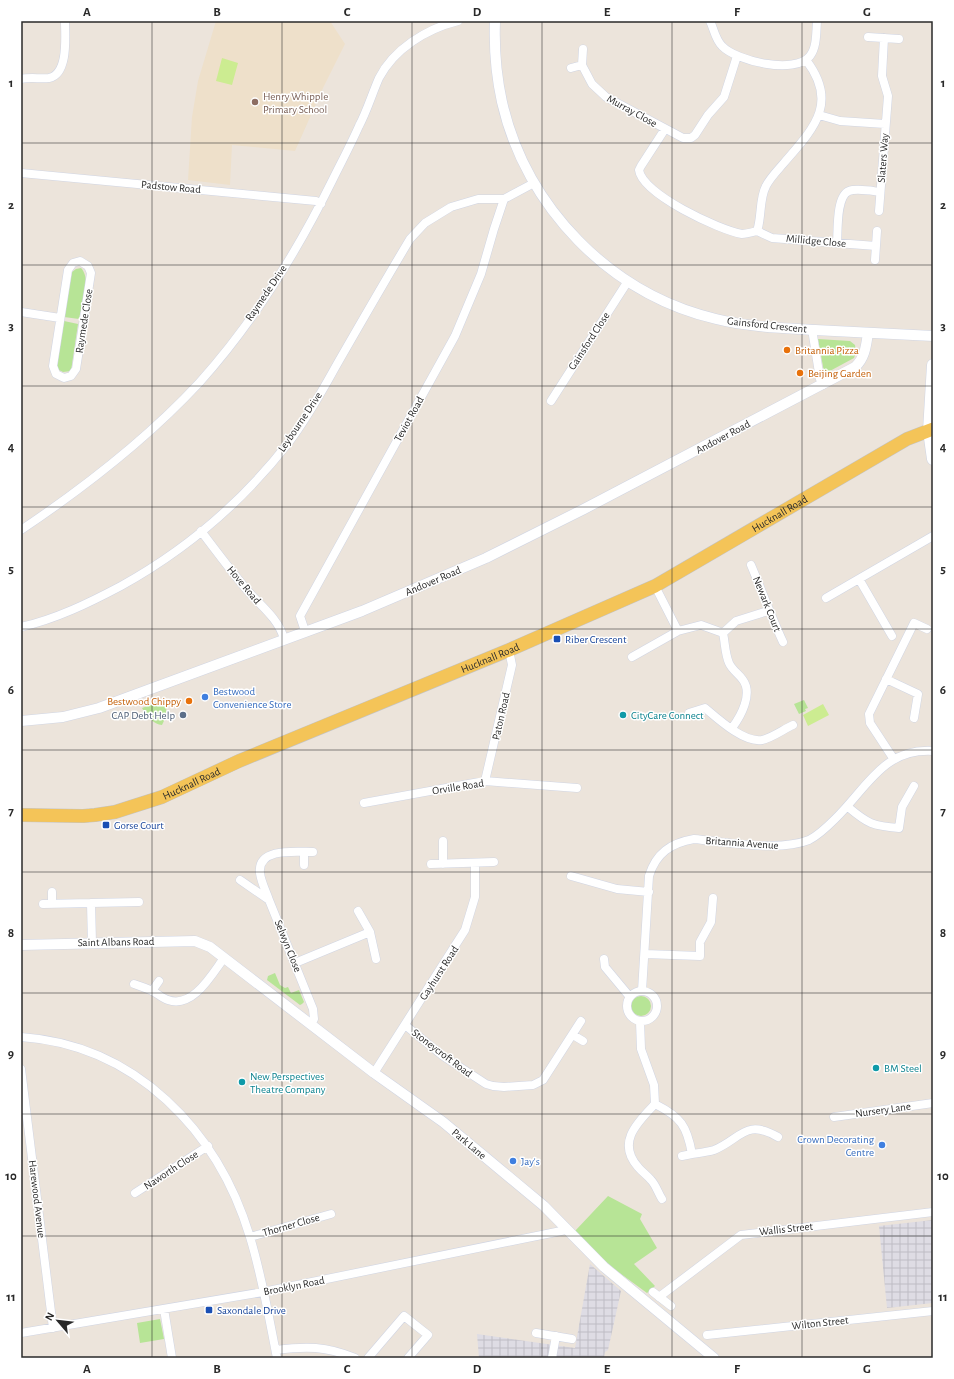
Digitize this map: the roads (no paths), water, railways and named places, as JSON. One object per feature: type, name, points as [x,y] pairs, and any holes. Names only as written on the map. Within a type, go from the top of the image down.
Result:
[{"type":"main road","points":[[933,365],[930,411],[933,458]]},
{"type":"main road","name":"Hucknall Road","points":[[21,815],[82,816],[115,812],[144,804],[177,791],[239,761],[509,650],[655,586],[907,440],[931,430]]},
{"type":"street","points":[[21,79],[48,78],[58,72],[65,55],[65,21]]},
{"type":"street","name":"Raymede Drive","points":[[21,530],[71,496],[128,451],[199,382],[270,291],[298,245],[321,204],[360,126],[380,77],[390,62],[414,40],[428,31],[458,21]]},
{"type":"street","name":"Gainsford Crescent","points":[[495,21],[495,61],[502,101],[514,142],[534,183],[552,210],[572,234],[605,265],[628,281],[662,300],[715,319],[757,326],[933,336]]},
{"type":"street","points":[[710,21],[720,44],[737,56],[766,63],[783,65],[793,65],[806,60],[815,44],[816,21]]},
{"type":"street","points":[[868,37],[899,39]]},
{"type":"street","name":"Slaters Way","points":[[879,211],[888,96],[882,76],[884,38]]},
{"type":"street","points":[[571,68],[582,66],[583,49]]},
{"type":"street","name":"Murray Close","points":[[582,66],[592,84],[606,97],[683,138],[691,138],[695,135],[708,115],[724,97],[737,56]]},
{"type":"street","points":[[665,129],[639,170],[642,178],[669,201],[699,218],[721,228],[742,234],[757,231],[765,187],[810,133],[819,115],[821,96],[820,86],[814,71],[806,60]]},
{"type":"street","points":[[819,115],[840,121],[885,124]]},
{"type":"street","name":"Padstow Road","points":[[21,173],[316,201],[321,204]]},
{"type":"street","name":"Leybourne Drive","points":[[21,627],[48,620],[93,601],[150,569],[173,554],[201,531],[258,479],[290,441],[306,418],[410,240],[425,223],[451,207],[478,199],[504,199],[534,183]]},
{"type":"street","name":"Slaters Way","points":[[837,243],[840,200],[844,194],[850,190],[880,192]]},
{"type":"street","name":"Teviot Road","points":[[305,631],[300,616],[455,336],[481,274],[504,199]]},
{"type":"street","name":"Millidge Close","points":[[757,231],[772,238],[876,246]]},
{"type":"street","points":[[875,260],[877,231]]},
{"type":"street","name":"Raymede Close","points":[[80,261],[88,266],[91,273],[76,370],[71,376],[64,378],[56,374],[53,366],[60,318],[68,270],[73,263],[80,261]]},
{"type":"street","name":"Gainsford Close","points":[[551,401],[628,281]]},
{"type":"street","points":[[21,312],[60,318]]},
{"type":"street","points":[[812,329],[820,379],[823,385]]},
{"type":"street","name":"Andover Road","points":[[21,721],[63,717],[99,708],[362,611],[508,548],[855,367],[861,362],[868,333]]},
{"type":"street","name":"Hove Road","points":[[201,531],[247,590],[276,621],[282,631],[284,639]]},
{"type":"street","points":[[826,598],[933,536]]},
{"type":"street","name":"Newark Court","points":[[751,565],[766,598],[768,611],[783,642]]},
{"type":"street","points":[[859,579],[892,636]]},
{"type":"street","points":[[655,586],[678,631]]},
{"type":"street","points":[[723,633],[736,621],[768,611]]},
{"type":"street","points":[[893,758],[868,719],[869,714],[914,623],[927,629]]},
{"type":"street","points":[[632,657],[678,631],[701,625],[723,633]]},
{"type":"street","points":[[723,633],[730,664],[744,680],[747,688],[746,700],[740,717],[732,728]]},
{"type":"street","name":"Paton Road","points":[[485,781],[512,665],[509,650]]},
{"type":"street","points":[[886,679],[918,694],[914,718]]},
{"type":"street","points":[[689,713],[705,708],[724,724],[751,740],[762,740],[793,724]]},
{"type":"street","name":"Britannia Avenue","points":[[642,991],[648,892],[653,864],[660,854],[669,846],[681,841],[694,840],[780,846],[795,844],[810,839],[824,831],[848,807],[882,766],[893,758],[908,752],[933,751]]},
{"type":"street","name":"Orville Road","points":[[364,803],[485,781],[577,788]]},
{"type":"street","points":[[848,807],[865,822],[876,826],[899,828],[902,807],[914,786]]},
{"type":"street","points":[[443,841],[444,864]]},
{"type":"street","points":[[269,900],[260,873],[263,861],[267,857],[281,852],[313,852]]},
{"type":"street","points":[[304,852],[304,865]]},
{"type":"street","points":[[431,864],[494,862]]},
{"type":"street","name":"Gayhurst Road","points":[[374,1072],[465,930],[475,898],[475,863]]},
{"type":"street","points":[[571,876],[617,889],[648,892]]},
{"type":"street","points":[[240,880],[269,900]]},
{"type":"street","points":[[52,892],[52,904]]},
{"type":"street","points":[[645,954],[700,956],[700,942],[711,922],[713,898]]},
{"type":"street","name":"Selwyn Close","points":[[269,900],[313,1010],[314,1019],[311,1024]]},
{"type":"street","points":[[42,904],[139,902]]},
{"type":"street","points":[[91,903],[92,943]]},
{"type":"street","points":[[358,911],[370,932],[376,960]]},
{"type":"street","points":[[295,963],[370,932]]},
{"type":"street","name":"Saint Albans Road","points":[[21,944],[195,941],[210,947]]},
{"type":"street","name":"Park Lane","points":[[210,947],[374,1072],[443,1122],[544,1206],[584,1249],[604,1267],[714,1358]]},
{"type":"street","points":[[134,984],[152,991],[168,1000],[176,1002],[187,1000],[196,994],[224,958]]},
{"type":"street","points":[[604,959],[605,967],[630,997]]},
{"type":"street","points":[[152,991],[159,981]]},
{"type":"street","points":[[642,991],[651,994],[655,998],[657,1007],[653,1016],[649,1019],[640,1021],[629,1014],[627,1005],[630,997],[642,991]]},
{"type":"street","name":"Stoneycroft Road","points":[[405,1025],[443,1056],[480,1080],[493,1086],[533,1085],[543,1080],[581,1021]]},
{"type":"street","points":[[640,1021],[641,1049],[654,1085],[655,1104],[634,1127],[628,1146],[636,1166],[652,1180],[662,1199]]},
{"type":"street","points":[[573,1035],[583,1041]]},
{"type":"street","points":[[21,1037],[49,1041],[86,1051],[128,1071],[172,1103],[208,1146],[231,1189],[250,1237],[277,1354],[297,1347],[321,1347],[355,1358]]},
{"type":"street","name":"Harewood Avenue","points":[[21,1069],[53,1328]]},
{"type":"street","name":"Nursery Lane","points":[[834,1116],[933,1103]]},
{"type":"street","points":[[655,1104],[672,1112],[682,1123],[689,1136],[692,1154]]},
{"type":"street","points":[[682,1156],[714,1150],[738,1134],[747,1131],[758,1129],[778,1136]]},
{"type":"street","name":"Naworth Close","points":[[135,1193],[208,1146]]},
{"type":"street","name":"Wallis Street","points":[[671,1306],[656,1295],[741,1235],[933,1212]]},
{"type":"street","name":"Thorner Close","points":[[250,1237],[331,1214]]},
{"type":"street","name":"Brooklyn Road","points":[[21,1333],[263,1292],[566,1230]]},
{"type":"street","points":[[164,1309],[172,1358]]},
{"type":"street","name":"Wilton Street","points":[[707,1335],[933,1311]]},
{"type":"street","points":[[368,1358],[404,1316],[428,1335],[408,1358]]},
{"type":"street","points":[[536,1333],[572,1338]]},
{"type":"street","points":[[552,1358],[556,1336]]},
{"type":"place","name":"Henry Whipple Primary School","points":[[255,102]]},
{"type":"place","name":"Britannia Pizza","points":[[787,350]]},
{"type":"place","name":"Beijing Garden","points":[[800,373]]},
{"type":"place","name":"Riber Crescent","points":[[557,639]]},
{"type":"place","name":"Bestwood Convenience Store","points":[[205,697]]},
{"type":"place","name":"Bestwood Chippy","points":[[189,701]]},
{"type":"place","name":"CAP Debt Help","points":[[183,715]]},
{"type":"place","name":"CityCare Connect","points":[[623,715]]},
{"type":"place","name":"Gorse Court","points":[[106,825]]},
{"type":"place","name":"BM Steel","points":[[876,1068]]},
{"type":"place","name":"New Perspectives Theatre Company","points":[[242,1082]]},
{"type":"place","name":"Crown Decorating Centre","points":[[882,1145]]},
{"type":"place","name":"Jay's","points":[[513,1161]]},
{"type":"place","name":"Saxondale Drive","points":[[209,1310]]}]
